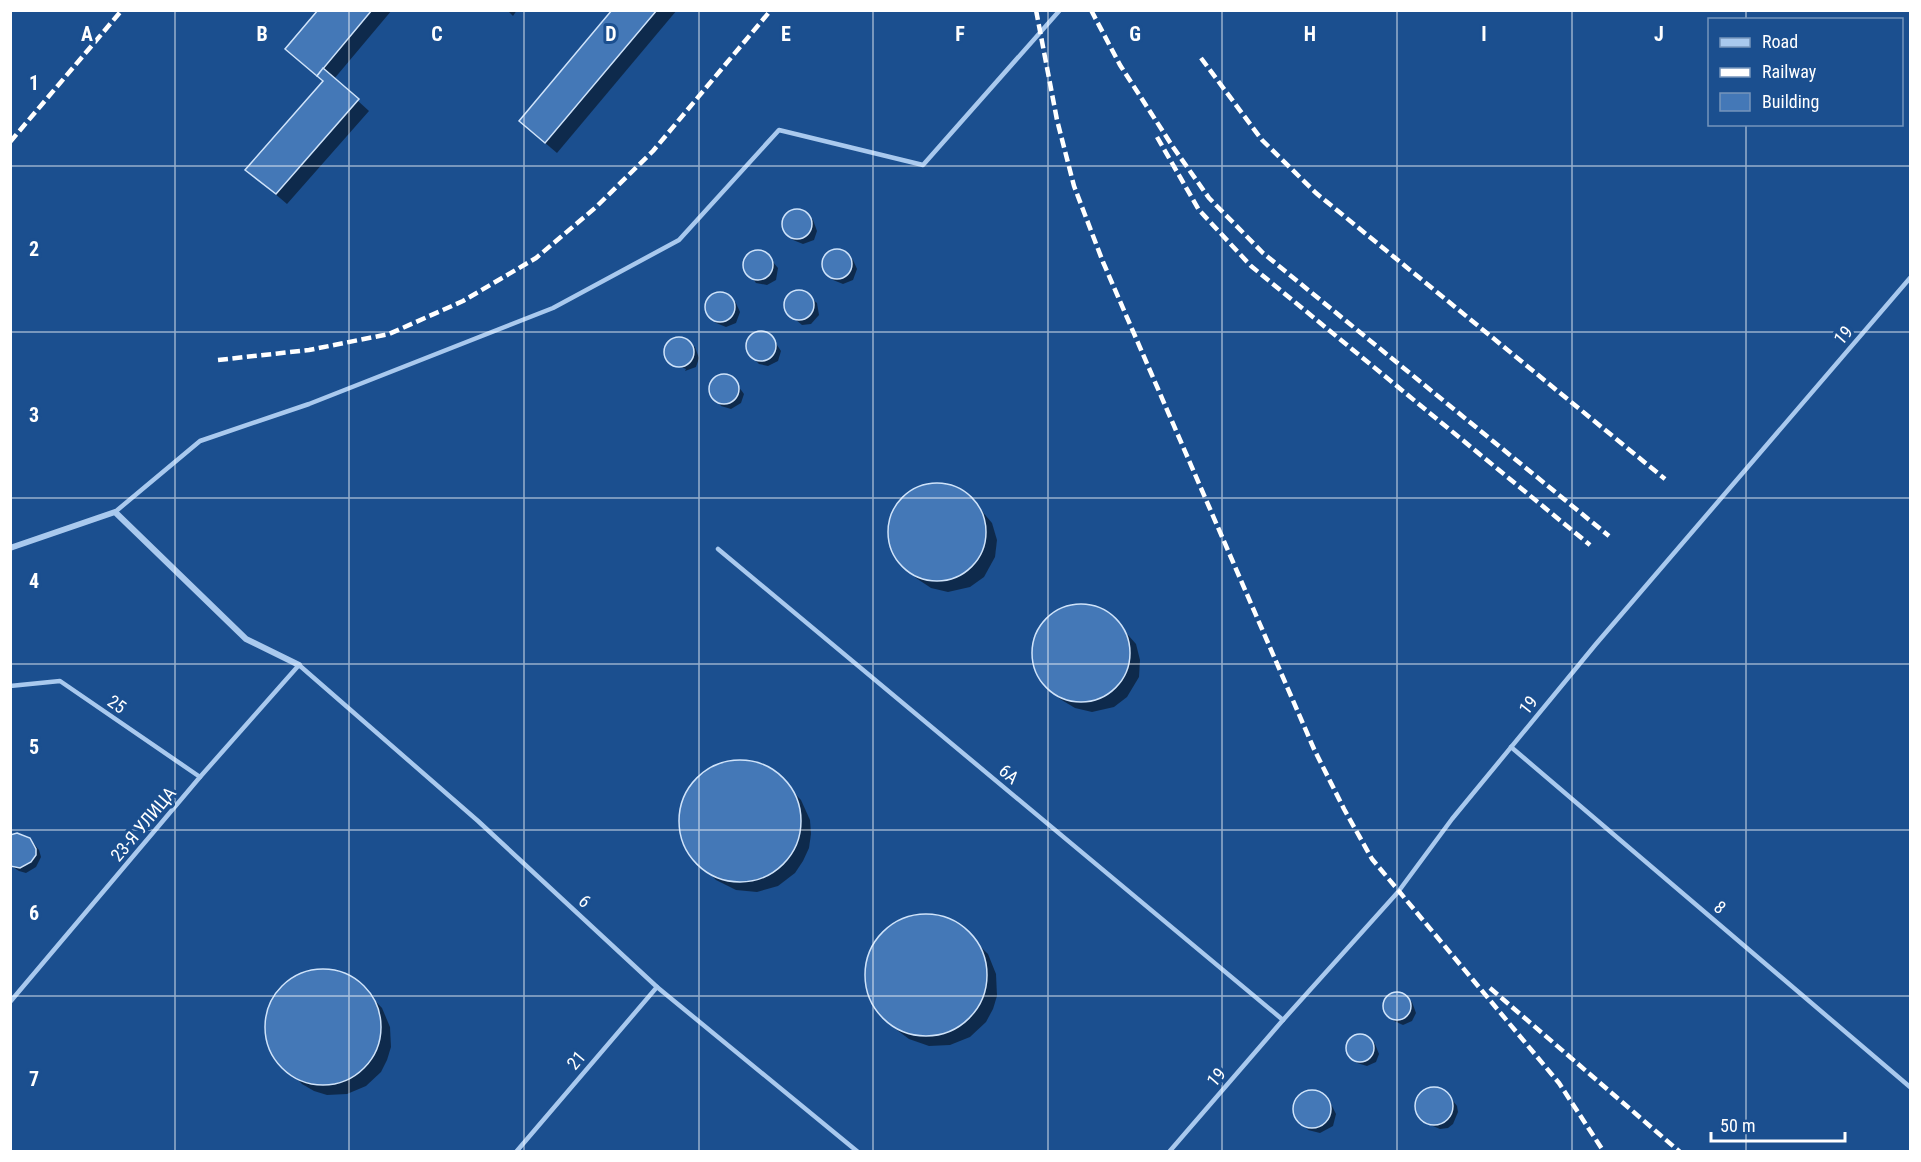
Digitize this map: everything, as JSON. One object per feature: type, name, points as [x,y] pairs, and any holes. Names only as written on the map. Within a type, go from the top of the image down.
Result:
[{"type":"street","points":[[10,548],[115,512],[246,639],[299,665]]},
{"type":"lane","points":[[115,512],[201,441],[309,404],[553,308],[679,240],[779,130],[923,165],[1059,10]]},
{"type":"lane","name":"19","points":[[1169,1152],[1398,892],[1452,819],[1604,635],[1911,278]]},
{"type":"lane","name":"6A","points":[[718,549],[1283,1020]]},
{"type":"lane","name":"23-Я УЛИЦА","points":[[10,1002],[200,777],[299,665]]},
{"type":"lane","name":"6","points":[[299,665],[478,821],[657,987],[858,1152]]},
{"type":"lane","name":"25","points":[[10,686],[60,681],[200,777]]},
{"type":"lane","name":"8","points":[[1511,747],[1911,1087]]},
{"type":"lane","name":"21","points":[[516,1152],[657,987]]},
{"type":"building","points":[[318,10],[372,10],[317,76],[285,49]]},
{"type":"building","points":[[612,10],[657,10],[545,143],[519,121]]},
{"type":"building","points":[[323,68],[359,99],[276,194],[245,170],[323,81],[317,76]]},
{"type":"building","points":[[797,209],[808,213],[812,224],[808,235],[797,239],[786,235],[782,224],[786,213]]},
{"type":"building","points":[[837,249],[848,253],[852,264],[848,275],[837,279],[826,275],[822,264],[826,253]]},
{"type":"building","points":[[758,250],[769,254],[773,265],[769,276],[758,280],[747,276],[743,265],[747,254]]},
{"type":"building","points":[[799,290],[810,294],[814,305],[810,316],[799,320],[788,316],[784,305],[788,294]]},
{"type":"building","points":[[720,292],[731,296],[735,307],[731,318],[720,322],[709,318],[705,307],[709,296]]},
{"type":"building","points":[[761,331],[772,335],[776,346],[772,357],[761,361],[750,357],[746,346],[750,335]]},
{"type":"building","points":[[679,337],[690,341],[694,352],[690,363],[679,367],[668,363],[664,352],[668,341]]},
{"type":"building","points":[[724,374],[735,378],[739,389],[735,400],[724,404],[713,400],[709,389],[713,378]]},
{"type":"building","points":[[937,483],[956,487],[972,497],[982,513],[986,532],[982,551],[972,567],[956,577],[937,581],[918,577],[902,567],[892,551],[888,532],[892,513],[902,497],[918,487]]},
{"type":"building","points":[[1081,604],[1100,608],[1116,618],[1126,634],[1130,653],[1126,672],[1116,688],[1100,698],[1081,702],[1062,698],[1046,688],[1036,672],[1032,653],[1036,634],[1046,618],[1062,608]]},
{"type":"building","points":[[740,760],[763,765],[774,770],[783,778],[791,787],[796,798],[801,821],[796,844],[791,855],[783,864],[774,872],[763,877],[740,882],[717,877],[706,872],[697,864],[689,855],[684,844],[679,821],[684,798],[689,787],[697,778],[706,770],[717,765]]},
{"type":"building","points":[[17,833],[30,838],[36,849],[36,855],[31,862],[20,868],[10,866],[10,835]]},
{"type":"building","points":[[926,914],[949,919],[960,924],[969,932],[977,941],[982,952],[987,975],[982,998],[977,1009],[969,1018],[960,1026],[949,1031],[926,1036],[903,1031],[892,1026],[883,1018],[875,1009],[870,998],[865,975],[870,952],[875,941],[883,932],[892,924],[903,919]]},
{"type":"building","points":[[323,969],[345,974],[364,986],[376,1005],[381,1027],[376,1049],[364,1068],[345,1080],[323,1085],[301,1080],[282,1068],[270,1049],[265,1027],[270,1005],[282,986],[301,974]]},
{"type":"building","points":[[1397,992],[1407,996],[1411,1006],[1407,1016],[1397,1020],[1387,1016],[1383,1006],[1387,996]]},
{"type":"building","points":[[1360,1034],[1370,1038],[1374,1048],[1370,1058],[1360,1062],[1350,1058],[1346,1048],[1350,1038]]},
{"type":"building","points":[[1434,1087],[1448,1092],[1453,1106],[1448,1120],[1434,1125],[1420,1120],[1415,1106],[1420,1092]]},
{"type":"building","points":[[1312,1090],[1326,1095],[1331,1109],[1326,1123],[1312,1128],[1298,1123],[1293,1109],[1298,1095]]},
{"type":"railway","points":[[10,142],[122,10]]},
{"type":"railway","points":[[218,360],[309,350],[389,334],[463,301],[536,258],[595,208],[653,151],[771,10]]},
{"type":"railway","points":[[1036,10],[1057,120],[1074,186],[1103,262],[1314,749],[1372,859],[1559,1083],[1604,1152]]},
{"type":"railway","points":[[1091,10],[1120,65],[1209,198],[1263,253],[1609,536]]},
{"type":"railway","points":[[1201,58],[1262,140],[1316,193],[1665,479]]},
{"type":"railway","points":[[1157,137],[1199,210],[1251,266],[1590,545]]},
{"type":"railway","points":[[1490,988],[1680,1152]]}]
